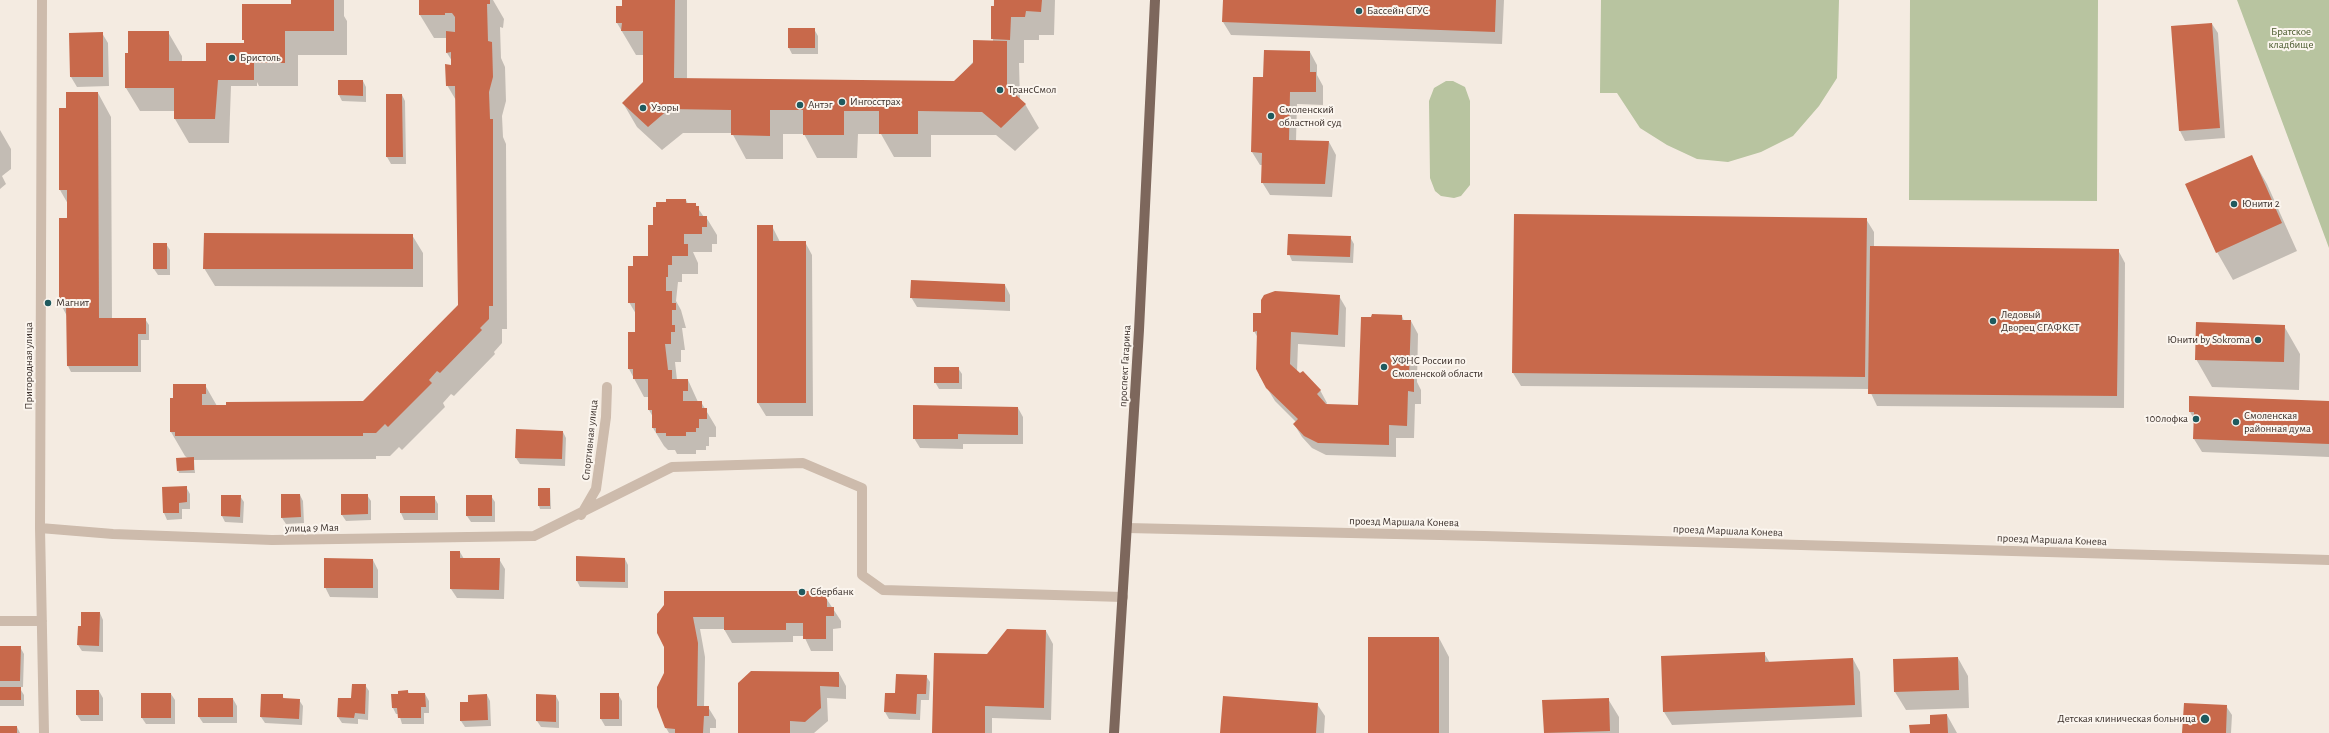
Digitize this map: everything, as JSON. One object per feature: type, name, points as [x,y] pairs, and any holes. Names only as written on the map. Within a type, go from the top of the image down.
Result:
[{"type":"main road","name":"проспект Гагарина","points":[[1114,733],[1127,528],[1156,0]]},
{"type":"street","name":"Пригородная улица","points":[[42,0],[40,528],[44,733]]},
{"type":"street","name":"Спортивная улица","points":[[581,515],[596,489],[606,417],[607,387]]},
{"type":"street","name":"улица 9 Мая","points":[[40,528],[113,534],[272,540],[534,536],[581,515],[642,481],[672,467],[803,463],[862,488],[862,575],[883,590],[1123,597]]},
{"type":"street","name":"проезд Маршала Конева","points":[[1127,528],[1484,536],[2329,560]]},
{"type":"street","points":[[0,621],[42,620]]},
{"type":"green space","points":[[1601,0],[1839,0],[1837,78],[1819,106],[1793,136],[1761,152],[1728,162],[1697,159],[1667,145],[1640,128],[1617,93],[1600,93]]},
{"type":"green space","points":[[1910,0],[2098,0],[2097,201],[1909,200]]},
{"type":"green space","name":"Братское кладбище","points":[[2237,0],[2329,0],[2329,248]]},
{"type":"green space","points":[[1446,81],[1453,81],[1465,87],[1470,101],[1470,185],[1461,196],[1454,198],[1441,196],[1435,191],[1430,178],[1429,101],[1434,88]]},
{"type":"building","points":[[291,0],[334,0],[334,31],[285,31],[285,63],[254,63],[254,80],[218,80],[215,119],[174,119],[174,88],[125,88],[125,53],[128,53],[128,31],[169,31],[169,61],[206,61],[206,43],[244,43],[244,40],[242,40],[242,4],[291,4]]},
{"type":"building","points":[[419,0],[490,0],[490,4],[487,4],[488,41],[492,42],[493,77],[489,92],[490,119],[493,119],[493,306],[489,306],[489,319],[480,328],[482,330],[440,373],[437,371],[429,380],[432,383],[388,427],[385,424],[376,433],[363,433],[363,436],[175,436],[175,432],[170,432],[170,398],[173,398],[173,384],[206,384],[206,394],[202,394],[202,405],[226,405],[226,402],[363,401],[458,305],[455,86],[446,86],[445,64],[451,65],[451,52],[446,53],[446,31],[455,32],[455,17],[452,13],[445,13],[445,15],[419,15]]},
{"type":"building","points":[[622,0],[675,0],[674,78],[954,81],[973,63],[973,40],[1007,41],[1007,87],[1026,104],[1001,128],[982,112],[918,111],[918,134],[879,134],[879,111],[844,111],[844,135],[803,135],[803,110],[770,110],[770,136],[731,135],[731,110],[669,109],[648,127],[622,103],[643,82],[643,31],[621,31],[622,23],[616,23],[616,6],[622,6]]},
{"type":"building","points":[[994,0],[1042,0],[1041,12],[1026,11],[1025,17],[1011,17],[1010,40],[991,39],[991,6],[994,6]]},
{"type":"building","name":"Бассейн СГУС","points":[[1223,0],[1496,0],[1495,32],[1222,22]]},
{"type":"building","points":[[2212,23],[2220,128],[2179,131],[2171,26]]},
{"type":"building","points":[[788,28],[815,28],[815,48],[788,48]]},
{"type":"building","points":[[103,32],[103,77],[70,77],[69,33]]},
{"type":"building","name":"Смоленский областной суд","points":[[1264,50],[1310,51],[1310,72],[1316,72],[1316,92],[1290,92],[1289,140],[1329,141],[1325,184],[1261,183],[1262,153],[1251,152],[1253,77],[1263,77]]},
{"type":"building","points":[[338,80],[363,80],[363,96],[338,95]]},
{"type":"building","points":[[66,92],[98,92],[99,318],[146,318],[146,334],[138,334],[138,366],[67,366],[66,304],[59,304],[59,218],[67,218],[67,190],[59,190],[59,108],[66,108]]},
{"type":"building","points":[[386,94],[402,94],[403,157],[386,157]]},
{"type":"building","name":"Юнити 2","points":[[2252,155],[2282,223],[2216,253],[2185,184]]},
{"type":"building","points":[[666,199],[686,199],[686,203],[696,203],[696,206],[699,206],[699,216],[707,216],[707,227],[702,227],[702,234],[684,234],[684,244],[688,244],[688,256],[672,256],[672,265],[668,265],[668,277],[666,277],[666,291],[672,291],[672,303],[676,303],[676,310],[672,310],[672,325],[675,325],[675,332],[671,332],[671,344],[665,344],[668,370],[672,370],[672,379],[688,379],[688,391],[683,391],[683,401],[702,401],[702,408],[707,408],[707,419],[699,419],[699,428],[696,428],[696,432],[686,432],[686,436],[666,436],[666,433],[656,433],[656,428],[652,428],[652,410],[648,410],[648,379],[633,379],[633,369],[628,369],[628,332],[635,332],[635,303],[628,303],[628,266],[633,266],[633,256],[648,256],[648,225],[653,225],[653,207],[656,207],[656,202],[666,202]]},
{"type":"building","points":[[1514,214],[1867,218],[1865,377],[1512,373]]},
{"type":"building","points":[[757,225],[773,225],[773,241],[806,241],[806,403],[757,403]]},
{"type":"building","points":[[204,233],[413,234],[413,269],[203,269]]},
{"type":"building","points":[[1288,234],[1351,236],[1350,257],[1287,255]]},
{"type":"building","points":[[153,243],[167,243],[167,269],[153,269]]},
{"type":"building","name":"Ледовый Дворец СГАФКСТ","points":[[1870,246],[2119,249],[2117,396],[1868,394]]},
{"type":"building","points":[[911,280],[1005,284],[1005,302],[910,298]]},
{"type":"building","name":"УФНС России по Смоленской области","points":[[1275,291],[1340,295],[1338,335],[1291,332],[1290,364],[1300,373],[1303,371],[1321,390],[1317,394],[1326,404],[1358,405],[1361,317],[1371,317],[1372,314],[1402,315],[1402,320],[1411,320],[1409,376],[1414,376],[1414,392],[1408,391],[1407,426],[1389,425],[1389,445],[1318,443],[1304,436],[1293,424],[1298,419],[1266,388],[1256,369],[1257,331],[1253,332],[1253,313],[1261,313],[1261,300],[1264,295]]},
{"type":"building","points":[[2196,322],[2285,325],[2284,362],[2195,360]]},
{"type":"building","points":[[934,367],[959,367],[959,383],[934,383]]},
{"type":"building","points":[[2189,396],[2329,401],[2329,444],[2193,439],[2194,412],[2189,412]]},
{"type":"building","points":[[913,405],[1018,407],[1018,435],[958,434],[958,439],[913,439]]},
{"type":"building","points":[[516,429],[563,431],[562,459],[515,458]]},
{"type":"building","points":[[194,457],[194,470],[177,471],[176,458]]},
{"type":"building","points":[[187,486],[187,502],[179,503],[179,513],[163,513],[162,487]]},
{"type":"building","points":[[538,488],[550,488],[550,506],[538,506]]},
{"type":"building","points":[[281,494],[300,494],[301,517],[281,518]]},
{"type":"building","points":[[341,494],[368,494],[368,514],[341,515]]},
{"type":"building","points":[[221,495],[241,495],[240,517],[221,516]]},
{"type":"building","points":[[466,495],[492,495],[492,516],[466,516]]},
{"type":"building","points":[[400,496],[435,496],[435,513],[400,513]]},
{"type":"building","points":[[450,551],[460,551],[460,558],[500,558],[499,590],[450,589]]},
{"type":"building","points":[[576,556],[625,558],[625,582],[576,581]]},
{"type":"building","points":[[324,558],[373,559],[373,588],[324,588]]},
{"type":"building","points":[[664,591],[813,591],[827,597],[827,607],[834,607],[834,616],[826,616],[826,639],[803,639],[803,623],[786,623],[786,630],[724,630],[724,617],[693,617],[698,643],[697,706],[709,706],[709,716],[704,716],[703,733],[675,733],[675,729],[665,728],[657,707],[657,687],[664,673],[664,647],[657,633],[657,614],[664,605]]},
{"type":"building","points":[[81,612],[100,612],[99,646],[77,645],[78,626],[81,626]]},
{"type":"building","points":[[1007,629],[1046,630],[1044,708],[985,706],[985,733],[932,733],[934,653],[987,654]]},
{"type":"building","points":[[1368,637],[1439,637],[1439,733],[1368,733]]},
{"type":"building","points":[[0,646],[21,646],[20,681],[0,681]]},
{"type":"building","points":[[1765,652],[1765,662],[1853,658],[1855,705],[1663,712],[1661,656]]},
{"type":"building","points":[[1958,657],[1959,690],[1894,692],[1893,659]]},
{"type":"building","points":[[751,671],[839,672],[839,687],[820,686],[821,708],[805,722],[790,721],[790,733],[738,733],[738,683]]},
{"type":"building","points":[[896,674],[927,675],[926,694],[917,694],[916,714],[884,712],[885,693],[895,693]]},
{"type":"building","points":[[352,684],[366,684],[365,714],[355,713],[354,718],[337,717],[338,698],[351,698]]},
{"type":"building","points":[[0,687],[21,687],[21,700],[0,700]]},
{"type":"building","points":[[76,690],[99,690],[99,715],[76,715]]},
{"type":"building","points":[[408,690],[408,693],[425,693],[426,707],[421,707],[421,718],[398,718],[397,708],[392,708],[391,694],[398,694],[398,691]]},
{"type":"building","points":[[141,693],[171,693],[171,718],[141,718]]},
{"type":"building","points":[[600,693],[619,693],[619,719],[600,719]]},
{"type":"building","points":[[261,694],[283,694],[283,698],[300,699],[299,719],[260,717]]},
{"type":"building","points":[[487,694],[488,720],[460,721],[460,702],[468,702],[468,695]]},
{"type":"building","points":[[536,694],[556,695],[556,722],[536,721]]},
{"type":"building","points":[[1223,696],[1318,703],[1316,733],[1220,733]]},
{"type":"building","points":[[198,698],[233,698],[233,717],[198,717]]},
{"type":"building","points":[[1609,698],[1610,731],[1544,733],[1542,700]]},
{"type":"building","name":"Детская клиническая больница","points":[[2184,703],[2227,705],[2226,733],[2182,733]]},
{"type":"building","points":[[1947,714],[1948,733],[1910,733],[1909,725],[1930,724],[1930,715]]},
{"type":"building","points":[[0,726],[17,726],[17,733],[0,733]]},
{"type":"place","name":"Бассейн СГУС","points":[[1359,11]]},
{"type":"place","name":"Бристоль","points":[[232,58]]},
{"type":"place","name":"ТрансСмол","points":[[1000,90]]},
{"type":"place","name":"Ингосстрах","points":[[842,102]]},
{"type":"place","name":"Антэг","points":[[800,105]]},
{"type":"place","name":"Узоры","points":[[643,108]]},
{"type":"place","name":"Смоленский областной суд","points":[[1271,116]]},
{"type":"place","name":"Юнити 2","points":[[2234,204]]},
{"type":"place","name":"Магнит","points":[[48,303]]},
{"type":"place","name":"Ледовый Дворец СГАФКСТ","points":[[1993,321]]},
{"type":"place","name":"Юнити by Sokroma","points":[[2258,340]]},
{"type":"place","name":"УФНС России по Смоленской области","points":[[1384,367]]},
{"type":"place","name":"100лофка","points":[[2196,419]]},
{"type":"place","name":"Смоленская районная дума","points":[[2236,422]]},
{"type":"place","name":"Сбербанк","points":[[802,592]]},
{"type":"place","name":"Детская клиническая больница","points":[[2205,719]]}]
